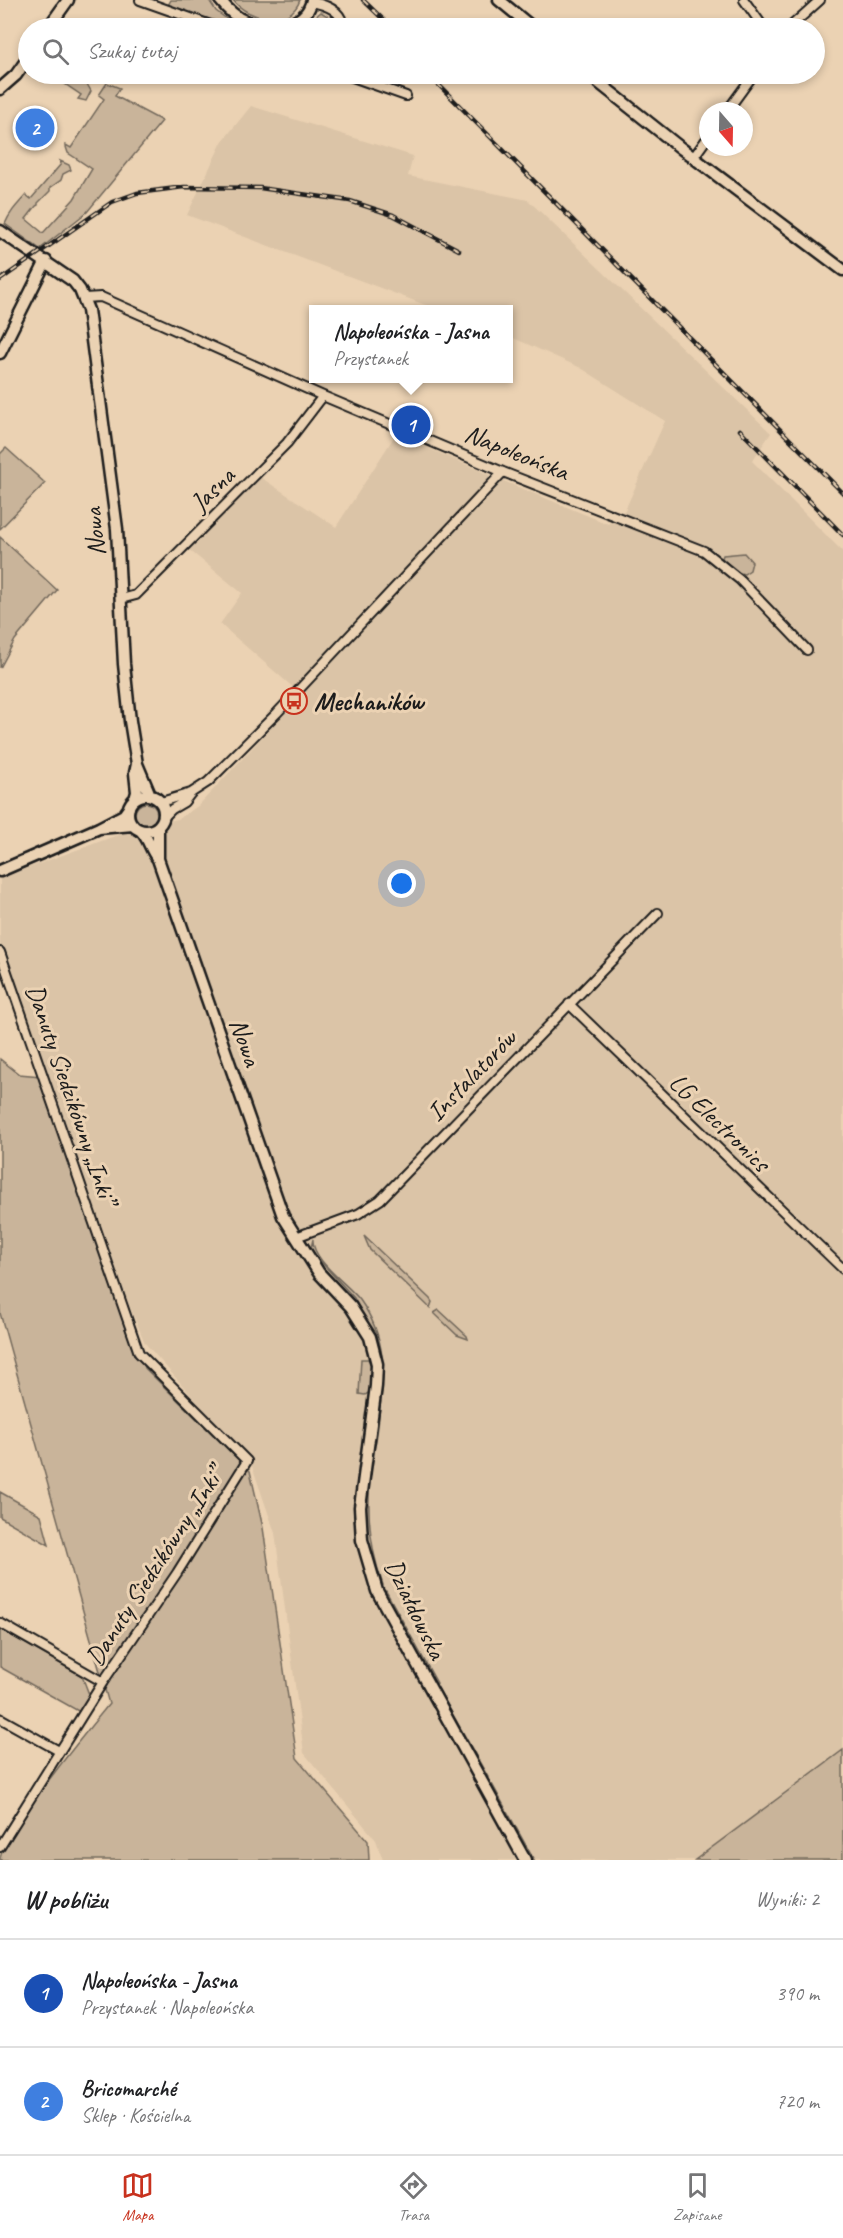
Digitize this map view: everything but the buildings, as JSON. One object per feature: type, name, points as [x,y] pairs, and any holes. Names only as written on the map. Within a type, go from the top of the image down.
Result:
[{"type":"street","points":[[55,18],[68,0]]},
{"type":"street","points":[[140,0],[191,18]]},
{"type":"street","points":[[220,0],[239,18]]},
{"type":"street","points":[[499,0],[521,18]]},
{"type":"street","points":[[744,0],[757,18]]},
{"type":"street","points":[[800,18],[820,0]]},
{"type":"street","points":[[301,18],[309,10],[312,1],[324,4],[340,18]]},
{"type":"street","points":[[0,89],[18,72]]},
{"type":"street","points":[[372,84],[406,96]]},
{"type":"street","points":[[600,84],[693,158],[843,270]]},
{"type":"street","points":[[734,102],[747,84]]},
{"type":"street","points":[[693,158],[699,150]]},
{"type":"street","points":[[0,231],[73,281],[84,298]]},
{"type":"street","points":[[0,353],[46,261]]},
{"type":"street","name":"Napoleońska","points":[[84,298],[101,297],[323,396],[503,472],[704,551],[740,580],[807,650]]},
{"type":"street","name":"Nowa","points":[[84,298],[91,326],[112,491],[130,721],[137,764],[150,795]]},
{"type":"street","name":"Jasna","points":[[121,599],[136,595],[286,443],[323,396]]},
{"type":"street","points":[[161,802],[191,793],[208,782],[277,713],[503,472]]},
{"type":"street","name":"Nowa","points":[[132,803],[137,764]]},
{"type":"street","points":[[99,828],[137,828],[150,831],[158,827],[164,817],[184,802],[191,793]]},
{"type":"street","points":[[0,871],[99,828],[124,814],[132,803],[150,795],[161,802],[164,817]]},
{"type":"street","points":[[132,803],[129,818],[137,828]]},
{"type":"street","name":"Nowa","points":[[158,827],[158,859]]},
{"type":"street","name":"Nowa","points":[[137,828],[158,859],[276,1197],[283,1216],[296,1237]]},
{"type":"street","name":"Instalatorów","points":[[296,1237],[358,1214],[380,1200],[658,913]]},
{"type":"street","name":"Danuty Siedzikówny „Inki”","points":[[0,952],[139,1353],[247,1461],[177,1573],[4,1834],[0,1847]]},
{"type":"street","name":"LG Electronics","points":[[569,1004],[843,1269]]},
{"type":"street","name":"Działdowska","points":[[296,1237],[320,1273],[362,1320],[374,1350],[376,1386],[360,1507],[362,1540],[377,1591],[525,1860]]},
{"type":"street","points":[[0,1623],[103,1682]]},
{"type":"street","points":[[0,1718],[59,1751]]},
{"type":"shaded area","points":[[171,0],[209,0],[216,11],[225,18],[198,18],[167,7]]},
{"type":"shaded area","points":[[233,0],[300,0],[295,9],[287,15],[268,18],[248,13]]},
{"type":"shaded area","points":[[321,12],[330,18],[314,18]]},
{"type":"shaded area","points":[[65,84],[87,84],[91,91],[86,101],[78,99],[81,95]]},
{"type":"shaded area","points":[[106,84],[120,88],[115,96],[162,121],[87,212],[40,249],[5,224],[11,212],[26,195],[31,199],[61,164],[60,161],[69,165],[71,170],[63,174],[61,180],[50,188],[50,191],[26,219],[43,233],[74,199],[92,169],[68,153],[66,145],[71,148],[104,99],[99,95]]},
{"type":"shaded area","points":[[251,106],[413,156],[408,176],[528,200],[771,433],[752,461],[843,552],[843,1750],[695,1860],[383,1860],[376,1840],[304,1753],[275,1533],[251,1463],[145,1343],[108,1255],[0,963],[0,878],[134,829],[178,819],[198,806],[302,695],[220,624],[242,593],[188,549],[257,475],[336,527],[396,434],[608,524],[625,510],[665,421],[581,368],[513,338],[513,305],[425,305],[187,215],[222,142]]},
{"type":"shaded area","points":[[6,448],[45,483],[0,529],[0,454]]},
{"type":"shaded area","points":[[0,537],[57,590],[15,640],[0,668]]},
{"type":"shaded area","points":[[744,553],[752,562],[750,570],[744,574],[736,572],[722,558],[723,555]]},
{"type":"shaded area","points":[[142,803],[150,803],[157,810],[157,818],[150,825],[142,825],[135,818],[135,810]]},
{"type":"shaded area","points":[[0,1059],[19,1074],[41,1076],[108,1255],[145,1368],[250,1471],[263,1528],[297,1758],[368,1841],[369,1860],[0,1860],[14,1829],[29,1807],[109,1704],[0,1313]]},
{"type":"shaded area","points":[[364,1236],[430,1299],[432,1302],[430,1308],[370,1250]]},
{"type":"shaded area","points":[[313,1239],[318,1255],[360,1300],[369,1314],[379,1342],[383,1370],[373,1452],[371,1452],[379,1391],[370,1329],[354,1298],[314,1254],[311,1248]]},
{"type":"shaded area","points":[[439,1310],[468,1339],[457,1335],[434,1313]]},
{"type":"shaded area","points":[[361,1359],[368,1359],[372,1366],[371,1391],[365,1395],[359,1394]]},
{"type":"shaded area","points":[[369,1458],[373,1459],[369,1491],[369,1523],[374,1554],[383,1585],[380,1586],[370,1558],[364,1516]]},
{"type":"shaded area","points":[[0,1492],[41,1515],[49,1545],[0,1517]]},
{"type":"shaded area","points":[[386,1591],[437,1683],[434,1686],[382,1593]]},
{"type":"shaded area","points":[[0,1629],[82,1676],[90,1697],[80,1712],[0,1667]]},
{"type":"shaded area","points":[[439,1690],[488,1777],[485,1780],[436,1691]]},
{"type":"shaded area","points":[[843,1750],[843,1860],[695,1860]]},
{"type":"shaded area","points":[[492,1784],[534,1860],[529,1860],[488,1785]]},
{"type":"railway","points":[[363,0],[382,18]]},
{"type":"railway","points":[[438,84],[843,493]]},
{"type":"railway","points":[[0,280],[112,202],[137,193],[184,187],[260,188],[350,201],[393,215],[459,250]]},
{"type":"railway","points":[[740,430],[843,535]]},
{"type":"place","name":"Bricomarché","points":[[35,128]]},
{"type":"place","name":"Napoleońska - Jasna","points":[[411,425]]},
{"type":"place","name":"Mechaników","points":[[294,701]]}]
